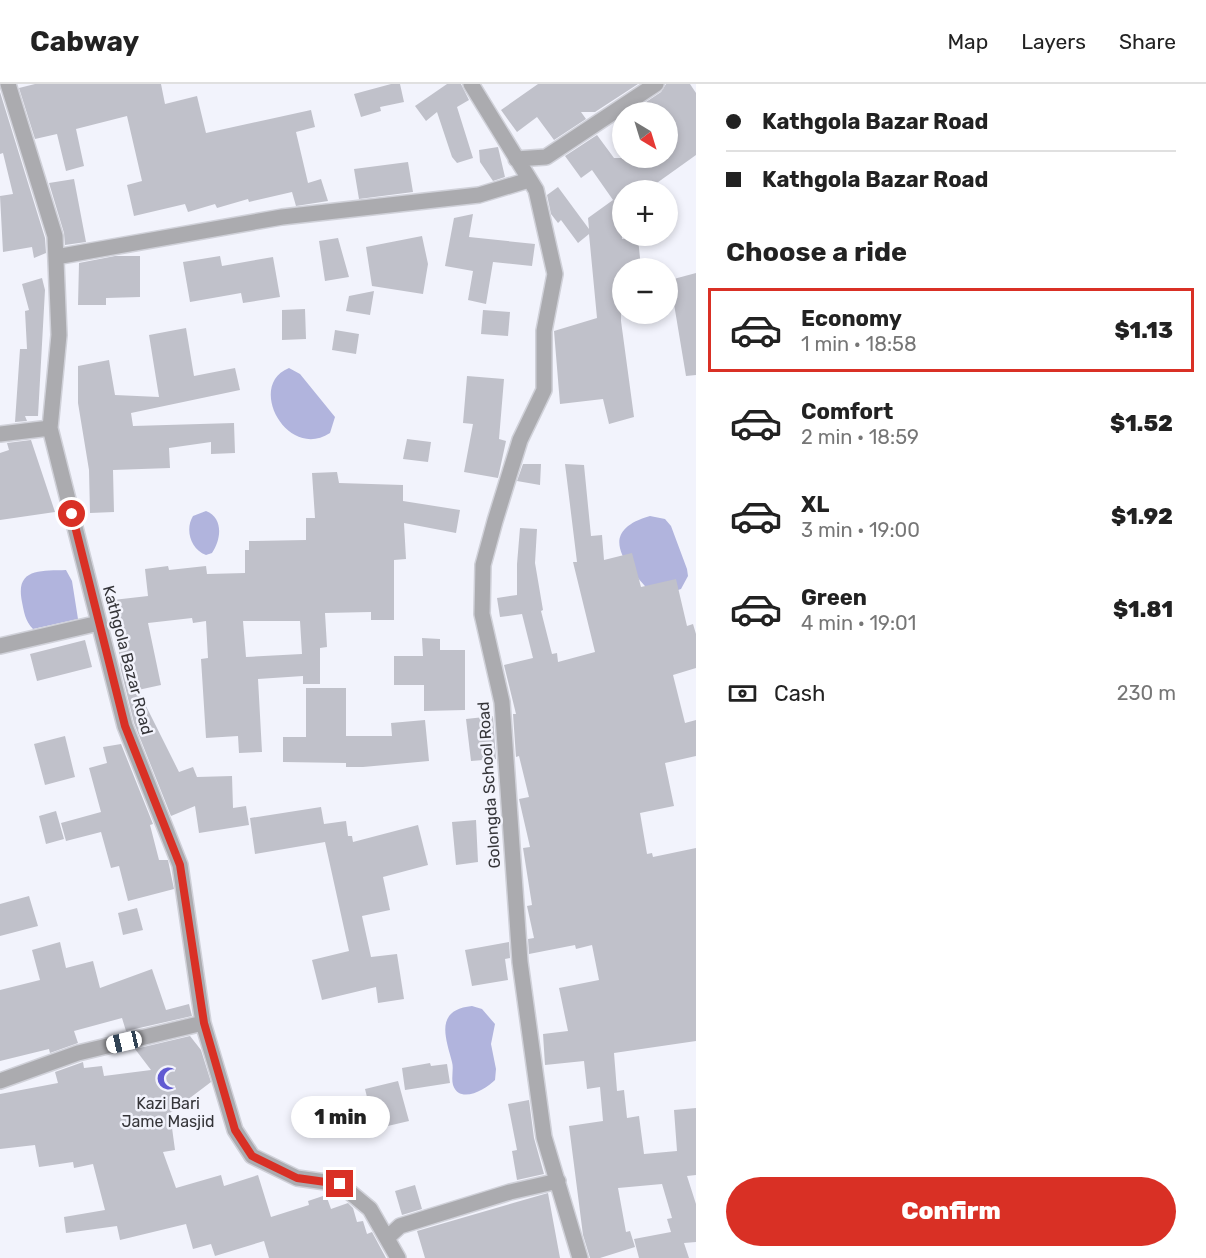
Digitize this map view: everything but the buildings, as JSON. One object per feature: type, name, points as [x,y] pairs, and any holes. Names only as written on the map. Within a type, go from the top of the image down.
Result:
[{"type":"street","name":"Kathgola Bazar Road","points":[[8,84],[55,236],[59,335],[50,428],[125,726],[180,865],[204,1023],[235,1130],[252,1156],[297,1178],[340,1184],[370,1209],[398,1258]]},
{"type":"street","name":"Golongda School Road","points":[[471,84],[536,190],[555,274],[544,331],[544,390],[520,440],[492,532],[483,565],[482,614],[502,702],[520,962],[544,1137],[580,1258]]},
{"type":"street","points":[[516,159],[546,156],[656,84]]},
{"type":"street","points":[[56,257],[282,217],[478,195],[529,180]]},
{"type":"street","points":[[0,434],[50,428]]},
{"type":"street","points":[[0,646],[99,623]]},
{"type":"street","points":[[0,1081],[78,1053],[204,1023]]},
{"type":"street","points":[[387,1238],[400,1226],[510,1192],[558,1181]]},
{"type":"water","points":[[289,368],[300,374],[335,417],[330,433],[314,439],[299,437],[287,429],[277,417],[272,403],[271,389],[277,377]]},
{"type":"water","points":[[206,511],[216,519],[219,536],[212,553],[206,555],[196,548],[190,538],[189,527],[193,516]]},
{"type":"water","points":[[650,516],[665,519],[671,526],[687,569],[688,576],[681,589],[664,595],[652,594],[633,572],[621,550],[619,540],[623,531],[633,523]]},
{"type":"water","points":[[66,570],[72,581],[78,619],[33,629],[24,613],[22,583],[32,574]]},
{"type":"water","points":[[472,1006],[482,1009],[495,1024],[491,1044],[496,1069],[495,1080],[491,1084],[467,1095],[456,1091],[453,1085],[453,1065],[445,1026],[452,1013],[460,1008]]},
{"type":"place","name":"Kazi Bari Jame Masjid","points":[[168,1078]]},
{"type":"route","points":[[72,514],[125,726],[180,865],[204,1023],[235,1130],[252,1156],[297,1178],[340,1184]]}]
